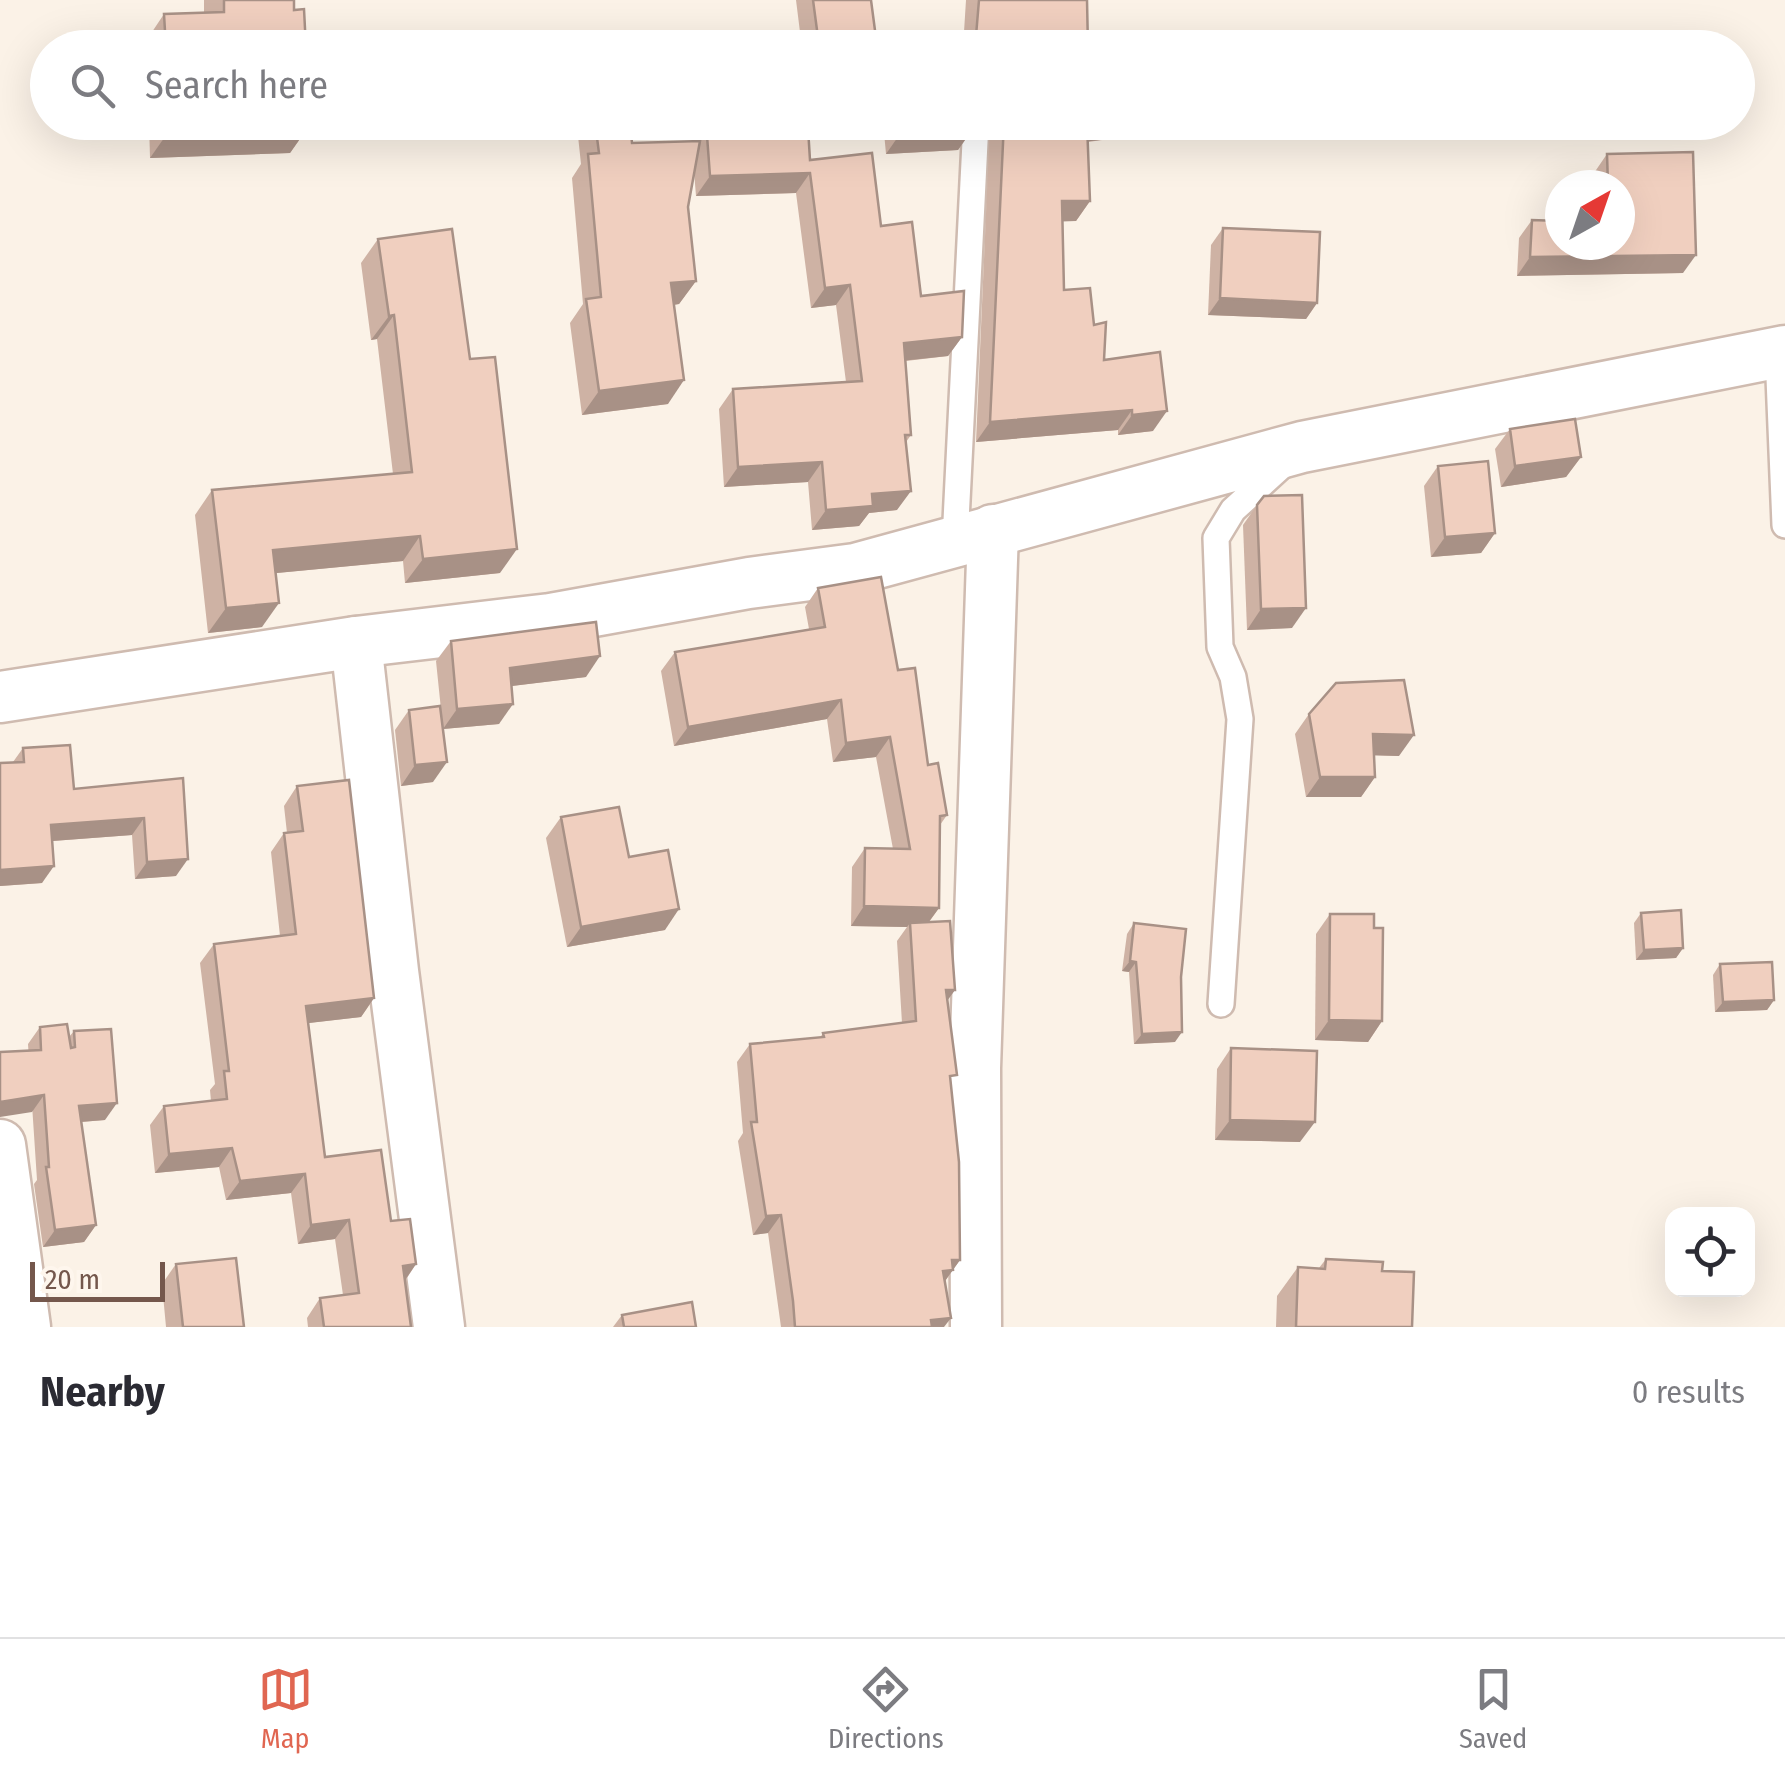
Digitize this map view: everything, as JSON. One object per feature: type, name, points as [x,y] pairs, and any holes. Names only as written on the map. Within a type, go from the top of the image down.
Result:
[{"type":"street","points":[[0,697],[356,642],[550,619],[748,583],[855,569],[1302,447],[1782,352]]},
{"type":"street","points":[[974,536],[976,1327]]},
{"type":"street","points":[[356,642],[439,1327]]},
{"type":"street","points":[[0,1146],[25,1327]]},
{"type":"lane","points":[[974,536],[976,140]]},
{"type":"lane","points":[[1782,352],[1785,524]]},
{"type":"lane","points":[[1222,1004],[1240,719],[1233,677],[1220,647],[1216,538],[1234,510],[1302,447]]},
{"type":"building","points":[[224,0],[294,0],[294,10],[304,9],[305,30],[165,30],[164,14],[224,12]]},
{"type":"building","points":[[813,0],[871,0],[875,30],[817,30]]},
{"type":"building","points":[[979,0],[1087,0],[1088,30],[976,30]]},
{"type":"building","points":[[597,140],[700,141],[688,207],[696,281],[671,283],[684,380],[599,391],[586,299],[601,297],[588,154],[599,153]]},
{"type":"building","points":[[707,140],[809,140],[810,160],[872,153],[881,226],[912,222],[921,296],[964,291],[962,337],[904,343],[911,435],[905,435],[911,491],[872,494],[873,506],[826,510],[822,462],[738,467],[733,389],[862,381],[850,285],[825,288],[810,173],[710,176]]},
{"type":"building","points":[[1003,140],[1088,140],[1090,201],[1062,201],[1064,290],[1090,288],[1094,325],[1106,322],[1104,360],[1160,352],[1167,411],[1132,415],[1132,410],[990,422]]},
{"type":"building","points":[[1693,152],[1696,255],[1635,256],[1635,170],[1608,170],[1607,154]]},
{"type":"building","points":[[1532,220],[1545,220],[1545,257],[1530,257]]},
{"type":"building","points":[[1223,228],[1320,232],[1317,303],[1220,298]]},
{"type":"building","points":[[452,229],[470,359],[495,357],[517,549],[423,559],[420,536],[273,550],[279,603],[226,608],[212,490],[412,472],[394,315],[389,316],[378,239]]},
{"type":"building","points":[[1575,419],[1581,457],[1515,466],[1510,429]]},
{"type":"building","points":[[1488,461],[1495,533],[1445,537],[1438,466]]},
{"type":"building","points":[[1302,495],[1306,608],[1261,609],[1257,505],[1264,496]]},
{"type":"building","points":[[881,577],[898,670],[915,668],[928,765],[938,763],[947,815],[940,816],[939,908],[864,906],[865,848],[910,849],[890,737],[846,743],[841,700],[688,727],[675,652],[825,627],[818,588]]},
{"type":"building","points":[[596,622],[600,656],[510,668],[513,704],[457,709],[451,641]]},
{"type":"building","points":[[1404,680],[1414,735],[1373,734],[1375,777],[1320,777],[1309,714],[1336,683]]},
{"type":"building","points":[[440,706],[447,762],[415,765],[409,710]]},
{"type":"building","points":[[70,745],[74,789],[183,778],[188,859],[147,862],[144,818],[51,825],[54,866],[0,870],[0,763],[24,762],[23,748]]},
{"type":"building","points":[[349,780],[374,998],[306,1006],[325,1157],[381,1150],[391,1221],[410,1219],[416,1264],[403,1266],[411,1327],[324,1327],[320,1298],[359,1293],[349,1220],[311,1225],[305,1174],[240,1181],[232,1148],[169,1154],[164,1106],[227,1099],[224,1071],[229,1071],[214,944],[296,934],[284,833],[303,831],[297,786]]},
{"type":"building","points":[[619,807],[629,857],[668,850],[679,909],[581,927],[561,817]]},
{"type":"building","points":[[1681,910],[1683,948],[1644,950],[1641,913]]},
{"type":"building","points":[[1330,914],[1374,914],[1374,928],[1383,928],[1382,1021],[1329,1020]]},
{"type":"building","points":[[950,921],[955,990],[946,990],[957,1075],[950,1076],[959,1162],[960,1260],[952,1260],[953,1270],[943,1271],[951,1318],[931,1320],[932,1327],[795,1327],[781,1215],[766,1216],[751,1122],[757,1122],[750,1044],[824,1037],[823,1033],[916,1021],[910,923]]},
{"type":"building","points":[[1134,923],[1186,929],[1181,977],[1182,1032],[1142,1034],[1136,962],[1130,961]]},
{"type":"building","points":[[1772,962],[1774,1000],[1723,1002],[1720,964]]},
{"type":"building","points":[[67,1024],[71,1048],[75,1047],[74,1031],[111,1029],[117,1103],[79,1106],[96,1225],[55,1230],[46,1167],[44,1095],[0,1102],[0,1052],[41,1050],[40,1027]]},
{"type":"building","points":[[1231,1048],[1317,1051],[1315,1122],[1230,1120]]},
{"type":"building","points":[[236,1258],[244,1327],[183,1327],[176,1264]]},
{"type":"building","points":[[1326,1259],[1383,1262],[1382,1271],[1414,1272],[1412,1327],[1296,1327],[1298,1267],[1325,1269]]},
{"type":"building","points":[[692,1302],[696,1327],[624,1327],[622,1315]]}]
